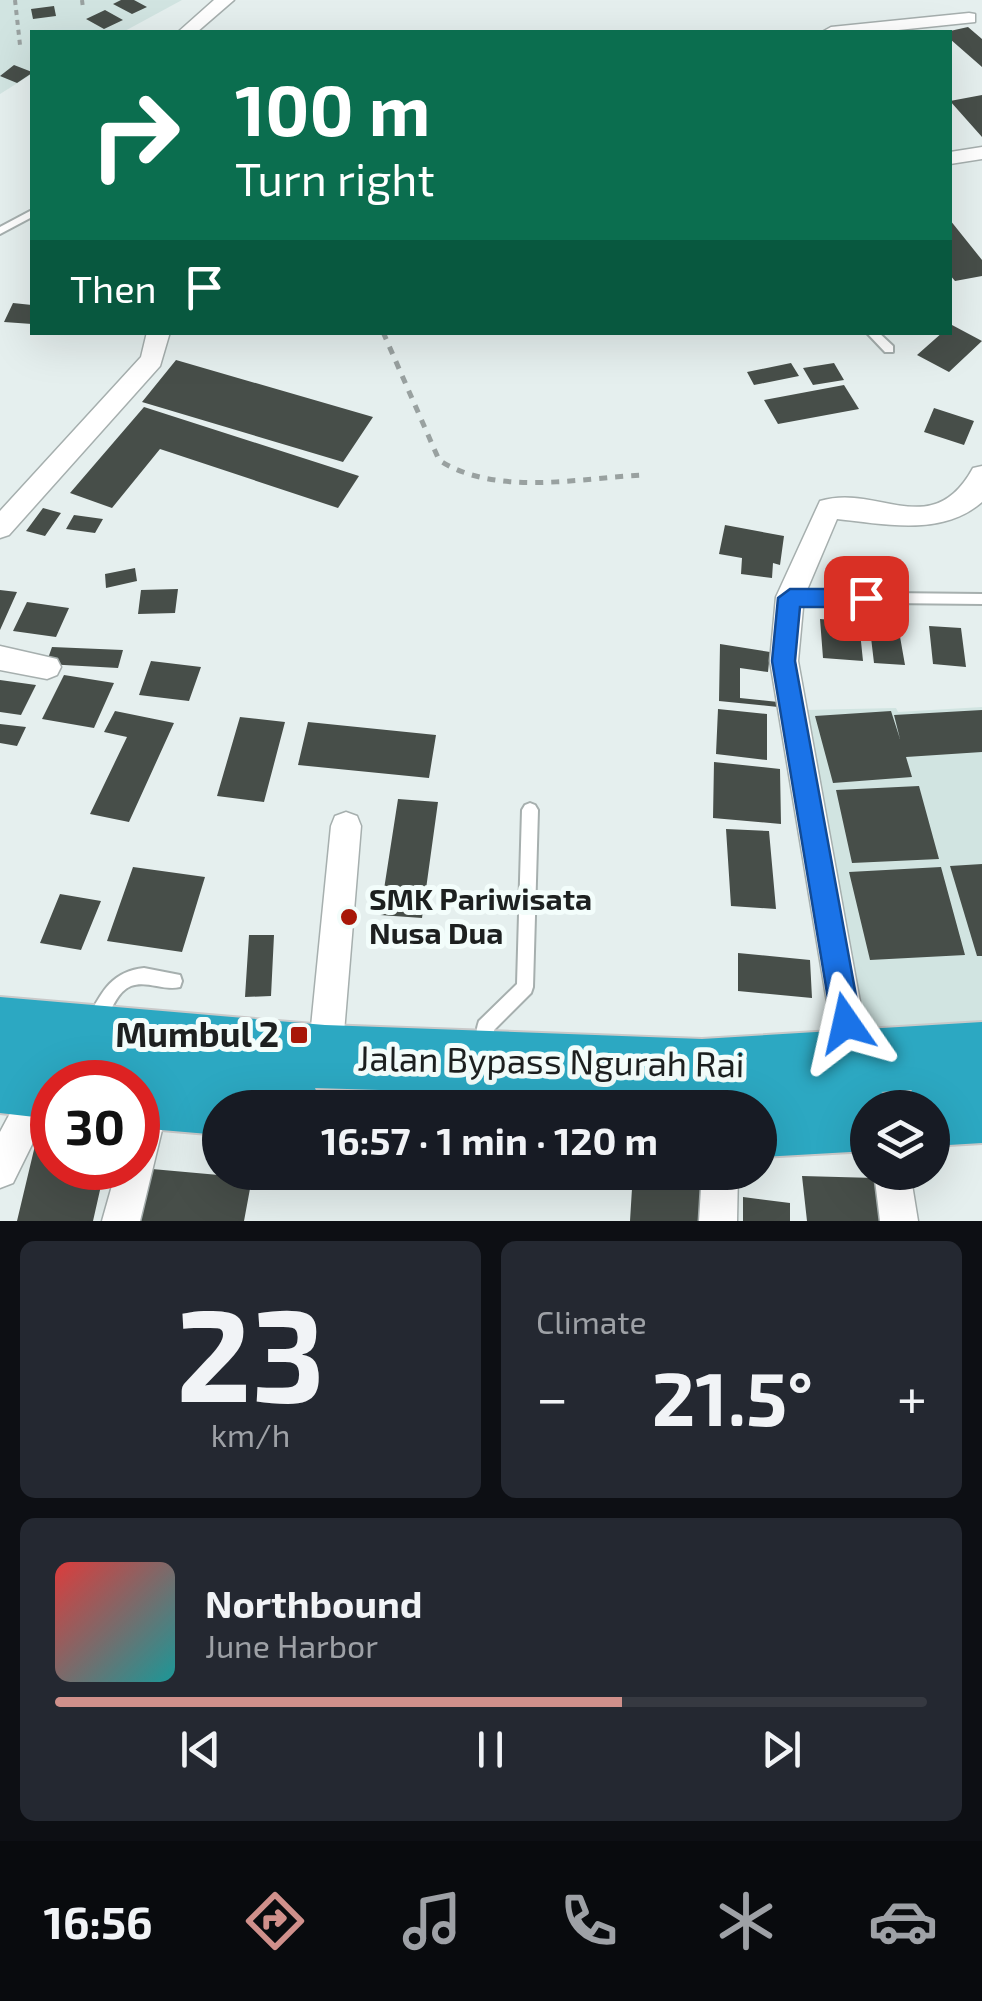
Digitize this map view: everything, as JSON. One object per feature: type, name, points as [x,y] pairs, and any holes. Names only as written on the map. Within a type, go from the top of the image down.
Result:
[{"type":"highway","name":"Jalan Bypass Ngurah Rai","points":[[0,1028],[33,1060]]},
{"type":"highway","name":"Jalan Bypass Ngurah Rai","points":[[160,1112],[308,1082],[487,1063],[702,1071],[861,1090],[982,1054]]},
{"type":"highway","name":"Jalan Bypass Ngurah Rai","points":[[160,1077],[308,1082]]},
{"type":"highway","name":"Jalan Bypass Ngurah Rai","points":[[777,1118],[850,1094]]},
{"type":"highway","points":[[950,1113],[982,1111]]},
{"type":"street","points":[[188,30],[225,0]]},
{"type":"street","points":[[954,0],[976,25]]},
{"type":"street","points":[[872,30],[976,25]]},
{"type":"street","points":[[952,158],[982,153]]},
{"type":"street","points":[[0,528],[152,360],[158,335]]},
{"type":"street","points":[[861,1090],[784,661],[790,598],[829,508],[952,514],[970,504],[982,476]]},
{"type":"street","points":[[0,658],[47,668]]},
{"type":"street","points":[[308,1082],[346,826]]},
{"type":"street","points":[[0,1170],[30,1107]]},
{"type":"street","points":[[121,1221],[129,1190]]},
{"type":"street","points":[[718,1221],[719,1190]]},
{"type":"street","points":[[895,1190],[899,1221]]},
{"type":"lane","points":[[0,231],[30,214]]},
{"type":"lane","points":[[874,335],[889,350]]},
{"type":"lane","points":[[790,598],[982,599]]},
{"type":"lane","points":[[487,1063],[484,1027],[525,987],[530,810]]},
{"type":"lane","points":[[56,1060],[119,982],[141,974],[174,981]]},
{"type":"path","points":[[15,0],[20,45]]},
{"type":"path","points":[[82,0],[84,8]]},
{"type":"path","points":[[384,335],[440,460],[449,470],[481,479],[642,475]]},
{"type":"shaded area","points":[[0,0],[182,0],[127,30],[30,30],[30,75],[0,94]]},
{"type":"shaded area","points":[[982,707],[982,1026],[867,1031],[805,710],[896,708],[898,712]]},
{"type":"building","points":[[134,0],[147,7],[132,14],[113,4]]},
{"type":"building","points":[[54,6],[56,16],[33,19],[31,9]]},
{"type":"building","points":[[105,10],[123,20],[104,29],[86,19]]},
{"type":"building","points":[[968,27],[982,39],[982,67],[952,41],[952,31]]},
{"type":"building","points":[[14,65],[30,71],[17,83],[0,76]]},
{"type":"building","points":[[982,95],[982,137],[952,103]]},
{"type":"building","points":[[952,222],[982,260],[982,276],[955,281]]},
{"type":"building","points":[[13,303],[30,305],[30,324],[4,322]]},
{"type":"building","points":[[952,325],[982,341],[949,372],[917,355],[940,335],[952,335]]},
{"type":"building","points":[[176,360],[373,417],[343,462],[142,402]]},
{"type":"building","points":[[791,363],[799,376],[754,385],[747,372]]},
{"type":"building","points":[[834,363],[844,380],[813,385],[803,368]]},
{"type":"building","points":[[844,385],[859,409],[778,424],[764,400]]},
{"type":"building","points":[[144,407],[359,476],[338,508],[160,449],[112,508],[70,493]]},
{"type":"building","points":[[934,408],[974,421],[964,445],[924,432]]},
{"type":"building","points":[[43,508],[61,513],[45,536],[26,531]]},
{"type":"building","points":[[74,515],[103,519],[95,533],[66,529]]},
{"type":"building","points":[[725,525],[784,536],[780,565],[773,563],[772,578],[741,574],[742,558],[719,554]]},
{"type":"building","points":[[135,568],[137,581],[106,588],[105,574]]},
{"type":"building","points":[[178,589],[175,613],[138,614],[141,590]]},
{"type":"building","points":[[0,590],[17,592],[0,630]]},
{"type":"building","points":[[27,602],[69,608],[56,637],[13,631]]},
{"type":"building","points":[[820,619],[859,622],[863,661],[823,658]]},
{"type":"building","points":[[929,626],[961,628],[966,667],[933,664]]},
{"type":"building","points":[[870,629],[899,631],[905,665],[874,663]]},
{"type":"building","points":[[720,644],[770,652],[768,672],[740,668],[740,698],[778,702],[778,707],[719,701]]},
{"type":"building","points":[[52,647],[123,650],[118,668],[46,664]]},
{"type":"building","points":[[151,661],[201,667],[189,701],[139,695]]},
{"type":"building","points":[[64,675],[114,683],[94,728],[42,719]]},
{"type":"building","points":[[0,680],[36,685],[21,715],[0,712]]},
{"type":"building","points":[[718,709],[767,714],[767,760],[716,754]]},
{"type":"building","points":[[982,710],[982,752],[906,757],[912,777],[833,783],[815,716],[891,711],[900,739],[894,715]]},
{"type":"building","points":[[115,711],[174,723],[129,822],[90,814],[127,737],[104,732]]},
{"type":"building","points":[[240,717],[285,722],[264,802],[217,796]]},
{"type":"building","points":[[308,722],[436,735],[429,778],[298,765]]},
{"type":"building","points":[[0,724],[26,727],[17,746],[0,743]]},
{"type":"building","points":[[714,762],[780,769],[781,824],[713,818]]},
{"type":"building","points":[[919,786],[939,859],[852,863],[836,790]]},
{"type":"building","points":[[398,799],[438,802],[422,918],[380,915]]},
{"type":"building","points":[[726,829],[769,831],[776,909],[731,906]]},
{"type":"building","points":[[982,864],[982,956],[977,956],[950,866]]},
{"type":"building","points":[[133,867],[205,877],[182,952],[107,941]]},
{"type":"building","points":[[941,867],[965,955],[870,960],[849,872]]},
{"type":"building","points":[[60,894],[101,901],[81,950],[40,943]]},
{"type":"building","points":[[249,935],[274,935],[271,996],[245,997]]},
{"type":"building","points":[[738,953],[810,960],[812,998],[738,991]]},
{"type":"building","points":[[30,1166],[30,1190],[100,1190],[93,1221],[17,1221]]},
{"type":"building","points":[[160,1170],[202,1174],[202,1190],[250,1190],[244,1221],[139,1221],[147,1190],[160,1190]]},
{"type":"building","points":[[802,1176],[850,1177],[850,1190],[877,1190],[881,1221],[807,1221]]},
{"type":"building","points":[[632,1190],[701,1190],[700,1221],[630,1221]]},
{"type":"building","points":[[743,1197],[790,1203],[790,1221],[743,1221]]},
{"type":"place","name":"SMK Pariwisata Nusa Dua","points":[[349,917]]},
{"type":"place","name":"Mumbul 2","points":[[299,1035]]},
{"type":"route","points":[[846,1023],[812,836],[784,661],[784,639],[790,598],[866,598]]}]
